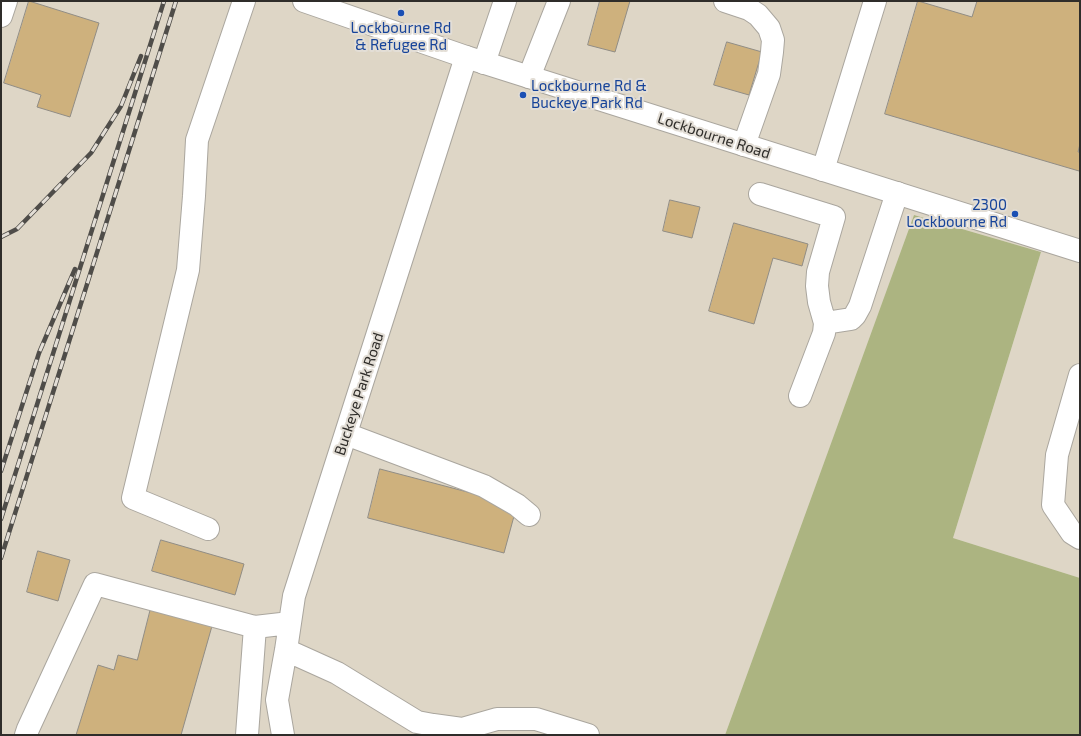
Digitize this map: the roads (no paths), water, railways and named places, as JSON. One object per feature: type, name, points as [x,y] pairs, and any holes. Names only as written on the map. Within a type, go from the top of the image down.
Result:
[{"type":"main road","points":[[1,16],[6,1]]},
{"type":"main road","points":[[208,529],[133,498],[188,270],[197,140],[244,1]]},
{"type":"main road","name":"Lockbourne Road","points":[[304,1],[343,7],[475,60],[1080,252]]},
{"type":"main road","name":"Buckeye Park Road","points":[[283,735],[277,700],[294,596],[346,434],[475,60],[505,1]]},
{"type":"main road","points":[[529,77],[559,1]]},
{"type":"main road","points":[[725,1],[758,15],[769,28],[773,40],[768,74],[744,145]]},
{"type":"main road","points":[[823,170],[875,1]]},
{"type":"main road","points":[[825,323],[851,319],[860,306],[897,193]]},
{"type":"main road","points":[[760,194],[834,217],[818,272],[817,286],[819,302],[825,323],[824,333],[800,396]]},
{"type":"main road","points":[[1080,375],[1057,455],[1053,505],[1072,533],[1080,538]]},
{"type":"main road","points":[[346,434],[484,486],[517,505],[529,515]]},
{"type":"main road","points":[[26,735],[95,584],[255,627],[290,623]]},
{"type":"main road","points":[[247,735],[255,627]]},
{"type":"main road","points":[[286,650],[337,673],[416,722],[462,729],[479,729],[497,719],[536,719],[588,735]]},
{"type":"railway","points":[[1,519],[164,1]]},
{"type":"railway","points":[[1,558],[176,1]]},
{"type":"railway","points":[[1,237],[17,229],[91,153],[121,106],[141,56]]},
{"type":"railway","points":[[1,471],[39,353],[75,269]]},
{"type":"place","name":"Lockbourne Rd & Refugee Rd","points":[[401,13]]},
{"type":"place","name":"Lockbourne Rd & Buckeye Park Rd","points":[[523,95]]},
{"type":"place","name":"2300 Lockbourne Rd","points":[[1015,214]]}]
